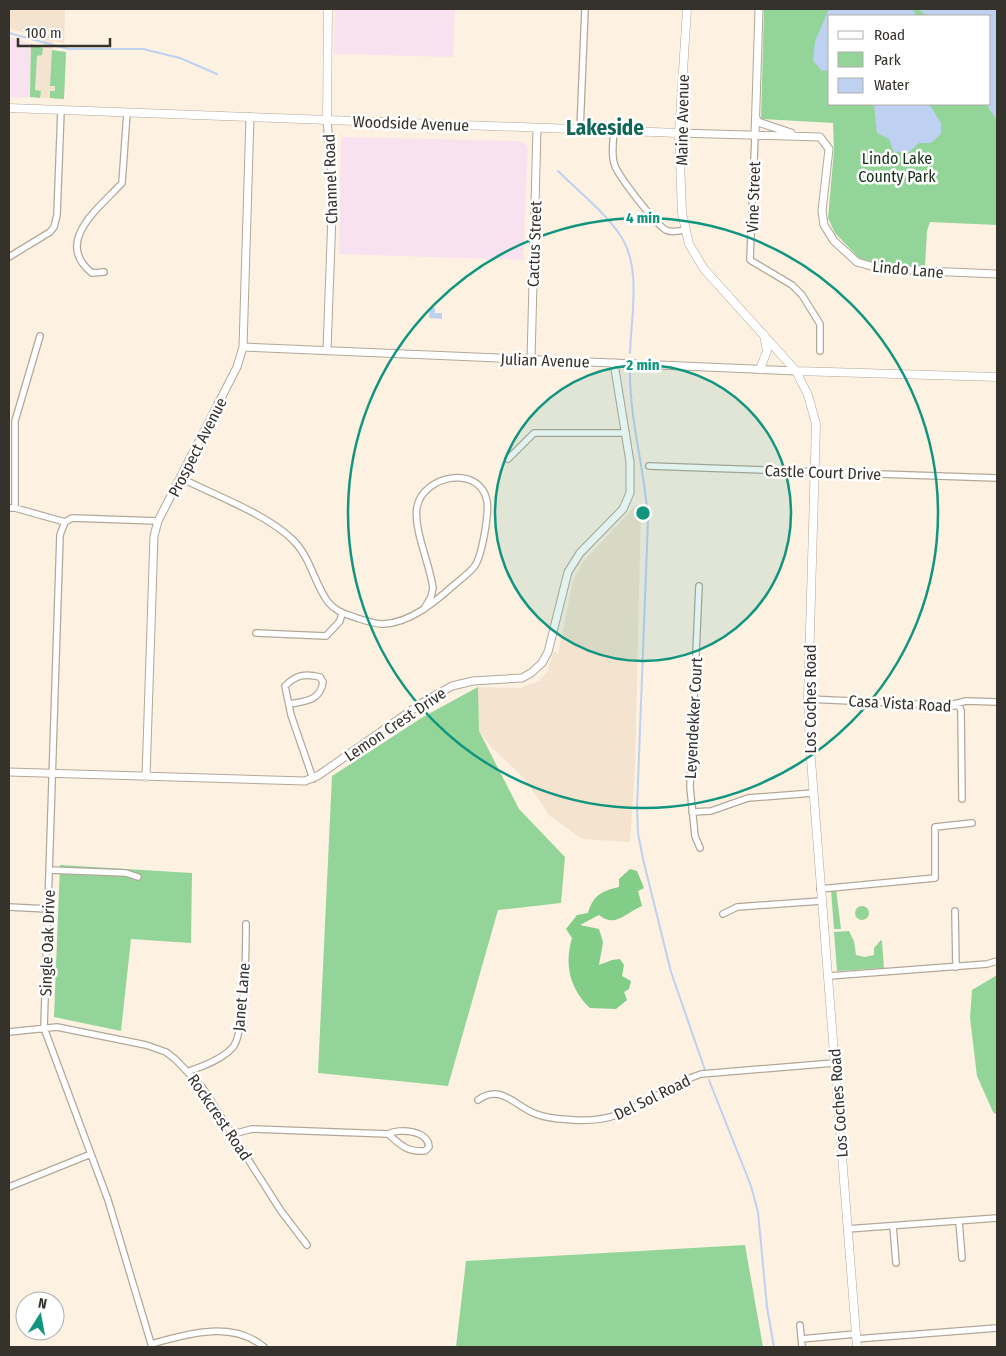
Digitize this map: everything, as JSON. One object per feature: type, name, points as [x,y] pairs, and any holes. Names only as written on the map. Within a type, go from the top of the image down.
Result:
[{"type":"main road","name":"Channel Road","points":[[327,120],[328,9]]},
{"type":"main road","name":"Maine Avenue","points":[[685,230],[682,213],[679,133],[686,9]]},
{"type":"main road","name":"Woodside Avenue","points":[[9,108],[679,133]]},
{"type":"main road","name":"Los Coches Road","points":[[685,230],[689,244],[704,269],[764,333],[796,371],[805,388],[815,416],[816,472],[808,699],[820,889],[829,976],[856,1340]]},
{"type":"main road","points":[[760,369],[767,351],[764,333]]},
{"type":"main road","name":"Julian Avenue","points":[[796,371],[997,377]]},
{"type":"street","points":[[580,130],[585,9]]},
{"type":"street","name":"Vine Street","points":[[760,9],[750,260],[792,285],[802,295],[820,324],[820,351]]},
{"type":"street","points":[[9,258],[50,232],[54,227],[57,215],[61,110]]},
{"type":"street","points":[[104,272],[92,273],[83,266],[77,254],[79,233],[87,220],[122,183],[127,113]]},
{"type":"street","name":"Prospect Avenue","points":[[146,777],[154,536],[158,521],[237,367],[243,347],[250,117]]},
{"type":"street","points":[[756,118],[758,122],[770,127],[803,136]]},
{"type":"street","name":"Channel Road","points":[[327,120],[333,188],[327,350]]},
{"type":"street","name":"Cactus Street","points":[[531,360],[538,128]]},
{"type":"street","points":[[614,131],[613,156],[615,166],[632,192],[668,232],[685,230]]},
{"type":"street","name":"Woodside Avenue","points":[[679,133],[820,137],[829,149],[822,211],[824,225],[829,235]]},
{"type":"street","name":"Lindo Lane","points":[[829,235],[857,262],[881,269],[997,274]]},
{"type":"street","points":[[40,336],[15,421],[12,508],[65,522],[72,518],[158,521]]},
{"type":"street","name":"Julian Avenue","points":[[243,347],[796,371]]},
{"type":"street","name":"Lemon Crest Drive","points":[[9,772],[295,782],[312,779],[422,704],[452,686],[473,681],[516,679],[531,674],[540,667],[548,652],[568,572],[580,553],[618,514],[628,498],[631,473],[614,363]]},
{"type":"street","points":[[508,459],[534,433],[626,433]]},
{"type":"street","name":"Castle Court Drive","points":[[649,466],[997,478]]},
{"type":"street","points":[[181,478],[268,521],[293,540],[307,556],[328,601],[342,613],[384,624],[415,615],[438,600],[474,567],[480,557],[488,508],[486,497],[479,487],[470,480],[459,477],[446,479],[421,497],[417,506],[419,530],[433,588],[431,597],[424,609]]},
{"type":"street","name":"Single Oak Drive","points":[[65,522],[60,535],[44,1028],[112,1214],[152,1346]]},
{"type":"street","name":"Leyendekker Court","points":[[699,586],[690,787],[695,836],[700,848]]},
{"type":"street","points":[[256,633],[326,636],[340,620],[342,613]]},
{"type":"street","points":[[290,704],[311,701],[318,696],[322,690],[323,682],[320,677],[302,675],[293,678],[285,686],[285,696],[290,704],[290,715],[312,779]]},
{"type":"street","name":"Casa Vista Road","points":[[808,699],[954,704],[961,710],[962,799]]},
{"type":"street","points":[[954,704],[966,701],[997,702]]},
{"type":"street","points":[[692,812],[718,809],[748,798],[813,793]]},
{"type":"street","points":[[820,889],[935,878],[935,827],[972,823]]},
{"type":"street","points":[[49,870],[126,873],[138,877]]},
{"type":"street","points":[[723,914],[737,907],[821,901]]},
{"type":"street","points":[[9,907],[48,909]]},
{"type":"street","points":[[955,911],[956,966]]},
{"type":"street","name":"Janet Lane","points":[[189,1071],[205,1066],[228,1052],[239,1036],[246,924]]},
{"type":"street","points":[[829,976],[997,961]]},
{"type":"street","name":"Rockcrest Road","points":[[9,1032],[57,1027],[146,1044],[166,1052],[189,1071],[233,1134],[281,1211],[307,1245]]},
{"type":"street","name":"Del Sol Road","points":[[478,1100],[486,1095],[502,1094],[527,1110],[543,1116],[576,1120],[608,1118],[630,1111],[682,1082],[701,1074],[834,1063]]},
{"type":"street","points":[[233,1134],[252,1129],[388,1134],[399,1131],[420,1134],[426,1138],[429,1147],[425,1151],[411,1152],[399,1146],[388,1134]]},
{"type":"street","points":[[9,1187],[91,1154]]},
{"type":"street","points":[[847,1229],[997,1218]]},
{"type":"street","points":[[959,1221],[962,1258]]},
{"type":"street","points":[[893,1226],[896,1263]]},
{"type":"street","points":[[800,1325],[802,1347]]},
{"type":"street","points":[[801,1339],[856,1340],[997,1328]]},
{"type":"street","points":[[152,1346],[198,1332],[219,1332],[246,1336],[264,1347]]},
{"type":"shaded area","points":[[9,9],[65,9],[64,43],[53,41],[52,50],[66,52],[64,99],[30,97],[31,44],[43,48],[44,39],[9,28]]},
{"type":"shaded area","points":[[335,9],[455,9],[453,57],[334,54]]},
{"type":"shaded area","points":[[9,37],[31,44],[30,97],[9,98]]},
{"type":"shaded area","points":[[346,137],[521,141],[528,146],[523,260],[339,254],[341,140]]},
{"type":"shaded area","points":[[636,505],[641,505],[635,767],[630,842],[582,839],[550,816],[524,778],[493,749],[479,731],[478,687],[520,688],[539,681],[547,672],[554,651],[558,654],[573,580],[583,562]]},
{"type":"green space","name":"Lindo Lake County Park","points":[[764,9],[997,9],[997,225],[930,222],[927,231],[925,267],[870,264],[859,258],[835,233],[828,218],[834,150],[833,123],[761,119]]},
{"type":"green space","points":[[31,44],[43,48],[42,55],[37,56],[35,90],[41,91],[40,98],[30,97]]},
{"type":"green space","points":[[52,50],[66,52],[64,99],[50,98],[50,91],[55,91],[55,86],[50,86]]},
{"type":"green space","points":[[478,687],[479,731],[519,809],[565,857],[561,903],[498,910],[448,1086],[318,1073],[332,776],[423,717]]},
{"type":"green space","points":[[60,865],[192,873],[191,943],[131,939],[121,1031],[54,1017]]},
{"type":"green space","points":[[630,869],[637,871],[644,888],[638,891],[642,906],[615,920],[605,919],[599,915],[580,925],[599,929],[603,942],[599,965],[620,959],[624,965],[622,976],[631,981],[629,989],[624,992],[627,1000],[616,1009],[590,1008],[573,985],[570,976],[569,958],[572,938],[566,929],[577,915],[588,913],[599,895],[619,887],[619,879]]},
{"type":"green space","points":[[836,889],[841,929],[834,929],[831,890]]},
{"type":"green space","points":[[862,906],[867,908],[869,913],[867,918],[862,920],[857,918],[855,913],[857,908]]},
{"type":"green space","points":[[849,931],[854,941],[856,955],[865,957],[874,955],[874,948],[882,941],[884,968],[837,971],[834,932]]},
{"type":"green space","points":[[997,975],[997,1115],[993,1112],[977,1076],[970,1018],[972,990]]},
{"type":"green space","points":[[745,1245],[763,1347],[456,1347],[466,1261]]},
{"type":"water","points":[[829,9],[913,9],[916,15],[828,15],[828,70],[822,71],[813,61],[815,41]]},
{"type":"water","points":[[918,9],[997,9],[997,120],[987,105],[991,105],[991,15],[927,15]]},
{"type":"water","points":[[874,105],[930,105],[941,123],[941,134],[931,143],[919,143],[909,152],[894,152],[889,139],[877,133]]},
{"type":"water","points":[[430,308],[435,308],[435,313],[442,313],[442,319],[429,318]]},
{"type":"waterway","points":[[9,33],[68,49],[143,49],[180,58],[217,74]]},
{"type":"waterway","points":[[558,171],[607,218],[627,248],[631,262],[634,292],[630,353]]},
{"type":"waterway","points":[[630,373],[632,410],[648,520],[637,808],[638,833],[671,972],[705,1070]]},
{"type":"waterway","points":[[709,1080],[751,1186],[758,1212],[767,1307],[774,1347]]},
{"type":"district","name":"Lakeside","points":[[605,128]]}]
